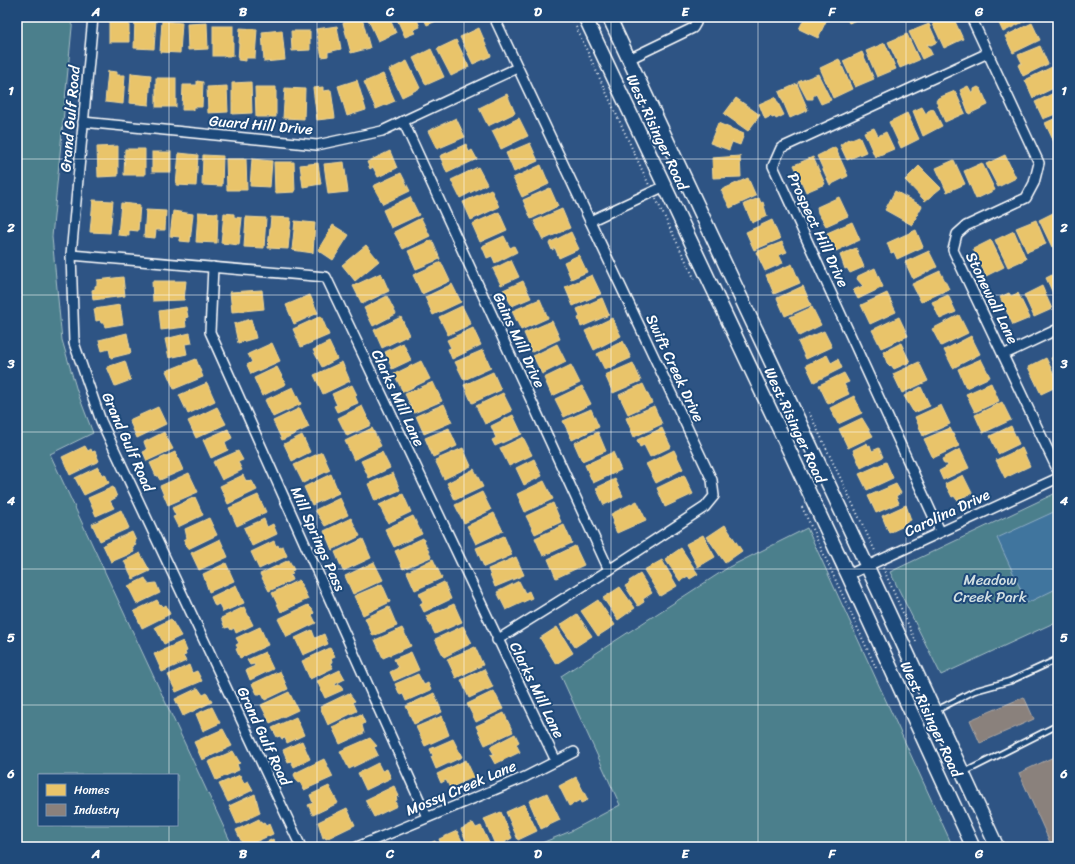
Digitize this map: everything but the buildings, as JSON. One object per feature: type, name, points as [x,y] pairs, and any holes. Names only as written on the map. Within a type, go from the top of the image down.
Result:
[{"type":"main road","name":"West Risinger Road","points":[[585,17],[848,575],[973,847]]},
{"type":"main road","name":"West Risinger Road","points":[[609,17],[867,566],[997,847]]},
{"type":"main road","points":[[900,689],[910,700],[935,757],[944,769],[951,773],[962,773]]},
{"type":"street","name":"Grand Gulf Road","points":[[93,17],[71,255],[74,343],[101,422],[301,847]]},
{"type":"street","name":"Swift Creek Drive","points":[[494,17],[712,480],[714,496],[705,507],[609,570],[497,640]]},
{"type":"street","points":[[629,59],[693,28],[696,23],[696,17]]},
{"type":"street","name":"Stonewall Lane","points":[[971,17],[1039,163],[1034,183],[1026,198],[966,226],[957,234],[953,250],[1058,471]]},
{"type":"street","name":"Prospect Hill Drive","points":[[940,531],[773,166],[781,148],[988,53]]},
{"type":"street","name":"Guard Hill Drive","points":[[83,122],[316,145],[382,131],[517,68]]},
{"type":"street","name":"Gains Mill Drive","points":[[403,121],[609,570]]},
{"type":"street","points":[[590,221],[664,186]]},
{"type":"street","name":"Clarks Mill Lane","points":[[71,255],[326,277],[497,640],[556,761]]},
{"type":"street","name":"Mill Springs Pass","points":[[213,267],[210,332],[427,817]]},
{"type":"street","points":[[1003,355],[1058,329]]},
{"type":"street","name":"Carolina Drive","points":[[848,575],[940,531],[1058,478]]},
{"type":"street","name":"Mossy Creek Lane","points":[[357,847],[525,777],[574,752]]},
{"type":"lane","points":[[934,711],[974,691],[1010,681],[1058,659]]},
{"type":"lane","points":[[962,773],[1058,725]]},
{"type":"path","points":[[571,17],[697,285]]},
{"type":"path","points":[[800,503],[877,668]]},
{"type":"green space","points":[[17,17],[73,17],[52,237],[62,340],[77,391],[93,433],[50,454],[233,847],[17,847]]},
{"type":"green space","name":"Meadow Creek Park","points":[[1058,492],[1058,621],[941,675],[890,572]]},
{"type":"green space","points":[[807,528],[953,847],[532,847],[571,831],[620,805],[561,676],[729,567]]},
{"type":"water","points":[[1058,510],[1058,588],[1027,603],[997,538]]}]
